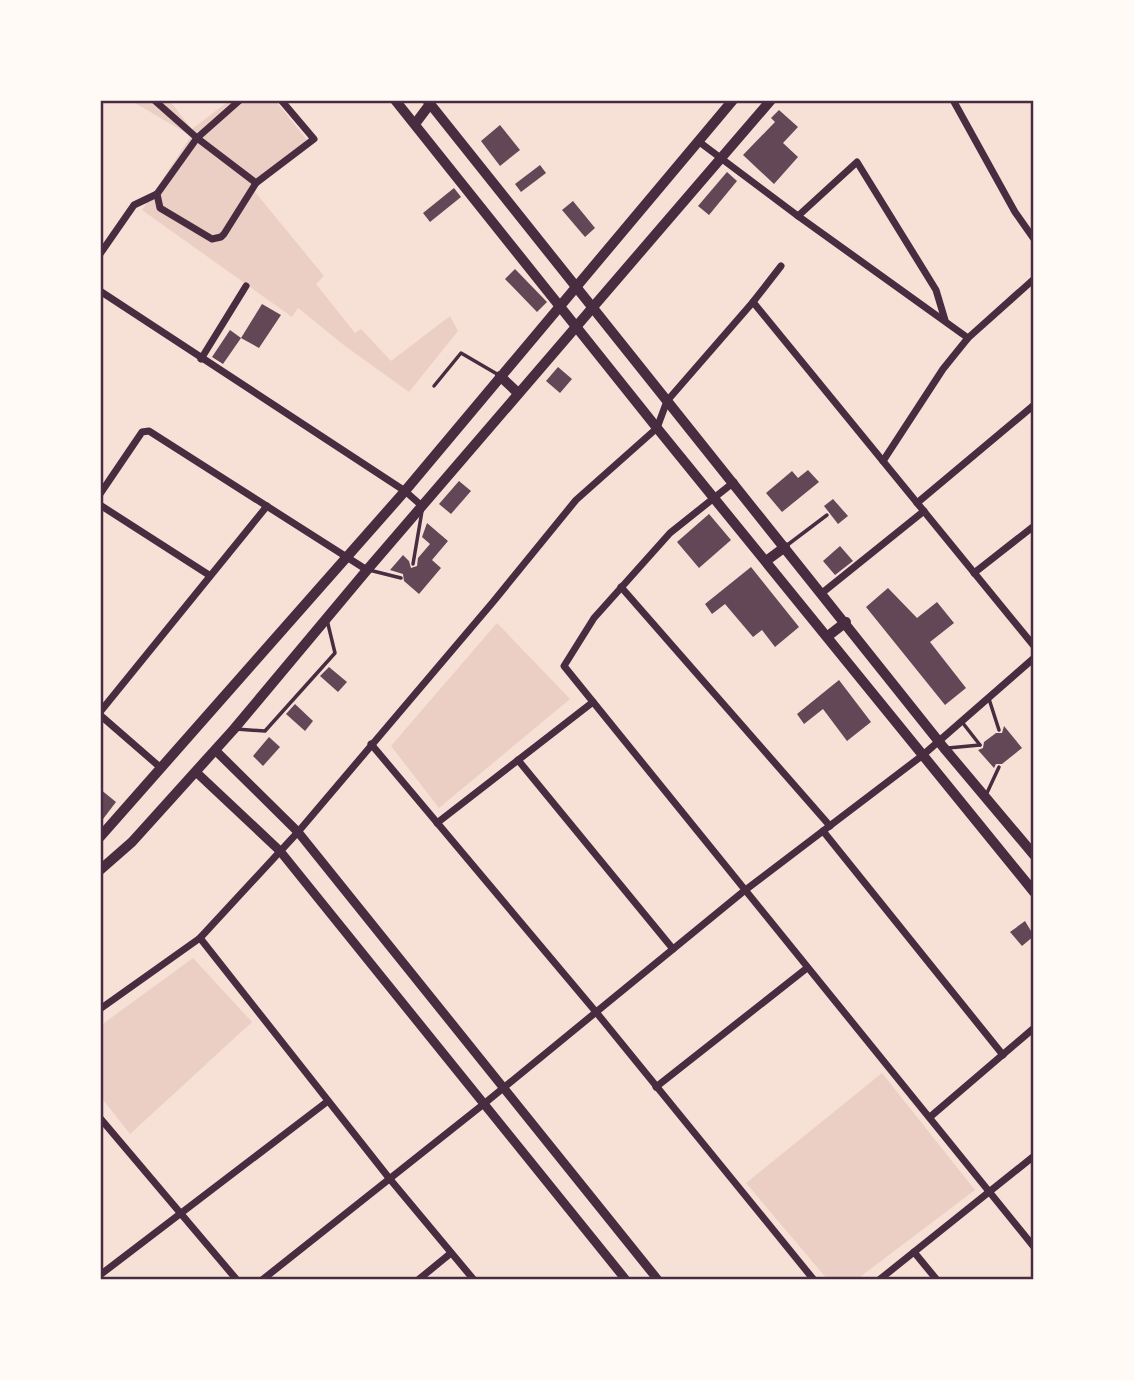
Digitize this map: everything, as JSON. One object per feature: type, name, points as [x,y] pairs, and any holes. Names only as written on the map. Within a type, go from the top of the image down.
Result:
[{"type":"main road","points":[[396,100],[657,428],[1034,892]]},
{"type":"main road","points":[[102,830],[161,768],[405,491],[733,100]]},
{"type":"main road","points":[[100,870],[132,842],[234,729],[366,570],[771,100]]},
{"type":"main road","points":[[415,124],[429,102],[942,745],[1034,855]]},
{"type":"main road","points":[[500,376],[518,393]]},
{"type":"main road","points":[[766,561],[785,547]]},
{"type":"main road","points":[[828,636],[846,622]]},
{"type":"street","points":[[154,100],[197,138],[256,183]]},
{"type":"street","points":[[100,254],[134,205],[156,197],[197,138],[240,100]]},
{"type":"street","points":[[156,197],[160,208],[207,237],[217,239],[224,234],[256,183],[314,139],[281,100]]},
{"type":"street","points":[[953,100],[1034,239]]},
{"type":"street","points":[[698,141],[968,338]]},
{"type":"street","points":[[798,216],[857,162],[936,290],[946,321]]},
{"type":"street","points":[[100,1009],[200,938],[298,832],[576,500],[657,428],[667,401],[781,266]]},
{"type":"street","points":[[883,461],[943,369],[968,338],[1034,279]]},
{"type":"street","points":[[201,359],[246,286]]},
{"type":"street","points":[[100,291],[405,491],[422,506]]},
{"type":"street","points":[[753,302],[1034,646]]},
{"type":"street","points":[[917,503],[1034,405]]},
{"type":"street","points":[[100,494],[145,430],[366,570]]},
{"type":"street","points":[[734,482],[670,533],[594,618],[564,666],[1034,1247]]},
{"type":"street","points":[[100,505],[209,575]]},
{"type":"street","points":[[161,768],[100,713],[267,506]]},
{"type":"street","points":[[822,593],[924,511]]},
{"type":"street","points":[[974,573],[1034,526]]},
{"type":"street","points":[[621,587],[826,828],[1003,1055]]},
{"type":"street","points":[[262,1280],[485,1103],[744,891],[923,755],[942,745],[962,721],[1034,659]]},
{"type":"street","points":[[437,823],[593,702]]},
{"type":"street","points":[[371,744],[596,1012],[814,1280]]},
{"type":"street","points":[[215,750],[298,832],[658,1280]]},
{"type":"street","points":[[518,760],[673,949]]},
{"type":"street","points":[[196,772],[279,851],[626,1280]]},
{"type":"street","points":[[200,938],[388,1178],[474,1280]]},
{"type":"street","points":[[656,1087],[807,968]]},
{"type":"street","points":[[930,1117],[1034,1028]]},
{"type":"street","points":[[100,1275],[328,1101]]},
{"type":"street","points":[[100,1118],[237,1280]]},
{"type":"street","points":[[879,1280],[1034,1156]]},
{"type":"street","points":[[914,1252],[937,1280]]},
{"type":"street","points":[[418,1280],[451,1253]]},
{"type":"lane","points":[[434,386],[461,353],[500,376]]},
{"type":"lane","points":[[413,564],[422,506]]},
{"type":"lane","points":[[785,547],[827,515]]},
{"type":"lane","points":[[366,570],[401,578]]},
{"type":"lane","points":[[234,729],[265,731],[335,653],[326,619]]},
{"type":"lane","points":[[988,698],[999,730]]},
{"type":"lane","points":[[942,745],[981,745],[962,721]]},
{"type":"lane","points":[[985,797],[999,767]]},
{"type":"shaded area","points":[[130,100],[169,100],[192,129],[230,100],[275,100],[307,140],[250,186],[324,276],[316,284],[355,333],[361,329],[391,361],[450,316],[458,331],[409,392],[298,308],[292,317],[142,210],[191,136]]},
{"type":"shaded area","points":[[497,623],[570,699],[439,808],[391,746]]},
{"type":"shaded area","points":[[193,958],[252,1022],[130,1134],[100,1096],[100,1026]]},
{"type":"shaded area","points":[[882,1073],[975,1190],[856,1280],[828,1280],[746,1183]]},
{"type":"building","points":[[779,110],[798,127],[783,143],[798,157],[774,184],[743,155],[775,122],[771,118]]},
{"type":"building","points":[[500,125],[520,150],[500,166],[481,141]]},
{"type":"building","points":[[540,165],[546,173],[521,192],[515,184]]},
{"type":"building","points":[[727,172],[737,181],[709,215],[698,206]]},
{"type":"building","points":[[454,188],[461,197],[430,222],[423,213]]},
{"type":"building","points":[[573,201],[595,228],[585,237],[562,210]]},
{"type":"building","points":[[515,269],[547,302],[537,312],[505,279]]},
{"type":"building","points":[[262,304],[281,315],[259,348],[241,338]]},
{"type":"building","points":[[230,330],[241,338],[223,364],[212,357]]},
{"type":"building","points":[[558,367],[572,379],[560,393],[546,381]]},
{"type":"building","points":[[808,470],[819,482],[782,512],[766,493],[792,471],[798,478]]},
{"type":"building","points":[[459,481],[471,491],[451,514],[439,504]]},
{"type":"building","points":[[833,499],[848,516],[838,524],[824,506]]},
{"type":"building","points":[[709,514],[731,540],[699,568],[677,542]]},
{"type":"building","points":[[427,523],[448,541],[432,560],[441,568],[419,594],[404,581],[403,574],[390,570],[403,555],[411,568],[417,566],[418,558],[430,544],[422,537]]},
{"type":"building","points":[[840,546],[853,561],[835,575],[823,561]]},
{"type":"building","points":[[751,567],[799,627],[775,647],[762,630],[753,637],[725,604],[712,614],[705,604]]},
{"type":"building","points":[[888,588],[917,618],[937,602],[954,623],[930,642],[966,688],[945,705],[866,607]]},
{"type":"building","points":[[329,667],[347,682],[338,692],[320,676]]},
{"type":"building","points":[[839,680],[871,722],[847,741],[823,709],[804,724],[797,714]]},
{"type":"building","points":[[295,704],[313,721],[305,731],[286,714]]},
{"type":"building","points":[[1004,726],[1022,748],[994,768],[978,750],[996,733],[1002,733]]},
{"type":"building","points":[[269,737],[280,747],[263,766],[253,756]]},
{"type":"building","points":[[100,789],[116,802],[100,823]]},
{"type":"building","points":[[1025,921],[1034,936],[1022,946],[1010,932]]}]
